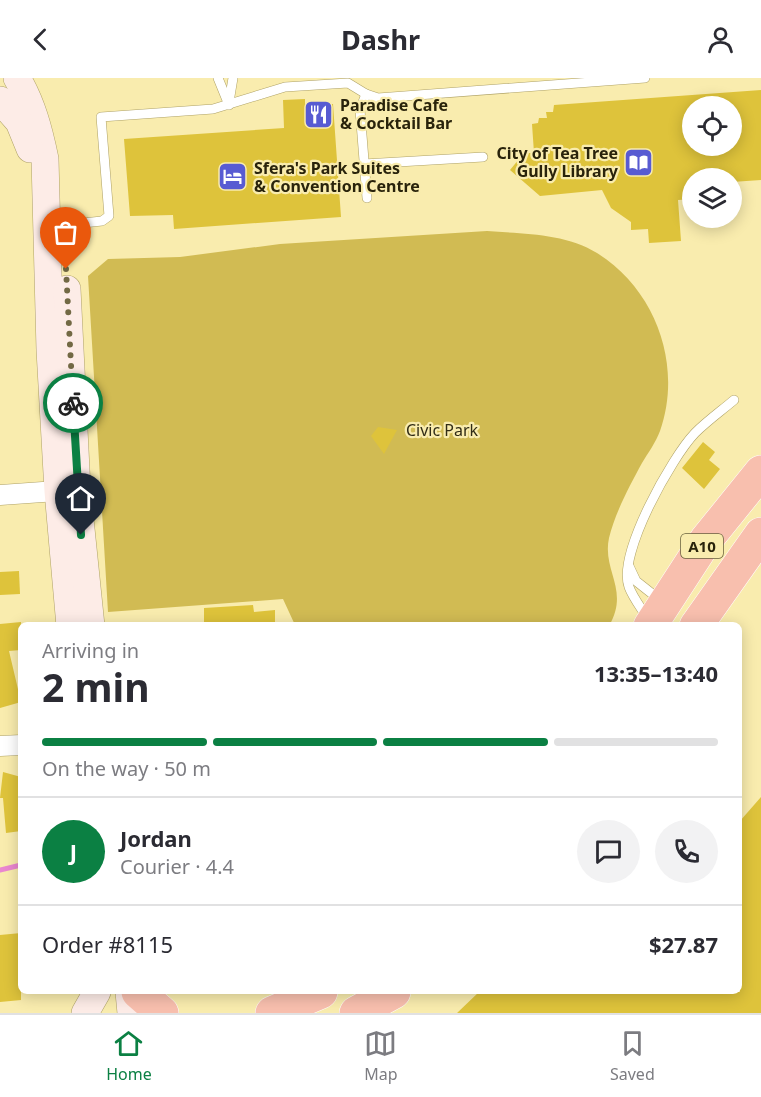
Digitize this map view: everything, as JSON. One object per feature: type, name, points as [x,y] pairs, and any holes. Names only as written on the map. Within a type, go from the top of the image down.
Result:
[{"type":"highway","name":"A10","points":[[655,617],[706,540],[761,472]]},
{"type":"highway","name":"A10","points":[[699,622],[761,534]]},
{"type":"highway","points":[[140,994],[162,1013]]},
{"type":"highway","points":[[272,1013],[316,994]]},
{"type":"highway","points":[[356,1013],[390,994]]},
{"type":"main road","points":[[17,78],[26,93],[39,129],[45,159],[50,283],[67,490],[90,622]]},
{"type":"main road","points":[[37,78],[48,105],[55,133],[64,225],[70,622]]},
{"type":"main road","points":[[0,100],[19,122],[34,159],[43,258],[50,283]]},
{"type":"main road","points":[[85,1013],[96,994]]},
{"type":"main road","points":[[103,994],[105,1013]]},
{"type":"main road","points":[[129,994],[131,1013]]},
{"type":"street","points":[[0,495],[67,490]]},
{"type":"street","points":[[0,746],[18,745]]},
{"type":"lane","points":[[218,78],[229,105]]},
{"type":"lane","points":[[229,105],[233,78]]},
{"type":"lane","points":[[64,225],[102,221],[109,216],[101,117],[213,109],[285,87],[348,83],[378,98],[535,82],[645,78]]},
{"type":"lane","points":[[366,94],[360,110],[367,198]]},
{"type":"lane","points":[[364,164],[483,157]]},
{"type":"lane","points":[[655,617],[628,586],[628,564],[635,540],[676,458],[695,434],[734,400]]},
{"type":"lane","points":[[628,564],[655,617]]},
{"type":"green space","name":"Civic Park","points":[[487,231],[529,234],[558,238],[585,246],[618,269],[635,287],[649,308],[659,331],[666,355],[668,381],[666,406],[660,431],[623,499],[609,538],[609,561],[617,602],[611,622],[294,622],[283,599],[108,612],[88,276],[108,259],[180,257],[280,244]]},
{"type":"building","name":"City of Tea Tree Gully Library","points":[[761,90],[761,180],[742,181],[742,168],[682,168],[682,200],[678,200],[681,241],[649,243],[648,229],[631,230],[631,222],[611,208],[602,190],[540,196],[510,170],[524,153],[534,153],[532,124],[538,123],[539,118],[547,118],[546,112],[553,112],[554,105]]},
{"type":"building","name":"Sfera's Park Suites & Convention Centre","points":[[305,99],[305,104],[333,104],[341,217],[174,229],[173,215],[130,216],[124,139],[284,128],[283,100]]},
{"type":"building","points":[[378,427],[397,430],[384,454],[371,436]]},
{"type":"building","points":[[703,442],[715,452],[709,460],[720,469],[704,489],[682,468]]},
{"type":"building","points":[[19,571],[20,594],[0,595],[0,572]]},
{"type":"building","points":[[253,605],[254,612],[275,610],[275,622],[204,622],[204,608]]},
{"type":"building","points":[[18,622],[18,650],[9,651],[18,689],[18,703],[0,708],[0,624]]},
{"type":"building","points":[[3,772],[18,776],[18,831],[6,833],[3,798],[0,798]]},
{"type":"building","points":[[761,797],[761,1013],[457,1013],[477,994],[742,994],[742,819]]},
{"type":"building","points":[[18,933],[18,994],[21,994],[21,1000],[0,1002],[0,935]]},
{"type":"waterway","points":[[0,870],[18,866]]},
{"type":"way so far","points":[[66,269],[73,403]]},
{"type":"place","name":"Paradise Cafe & Cocktail Bar","points":[[319,114]]},
{"type":"place","name":"City of Tea Tree Gully Library","points":[[639,162]]},
{"type":"place","name":"Sfera's Park Suites & Convention Centre","points":[[233,177]]},
{"type":"route","points":[[73,403],[76,490],[81,535]]}]
